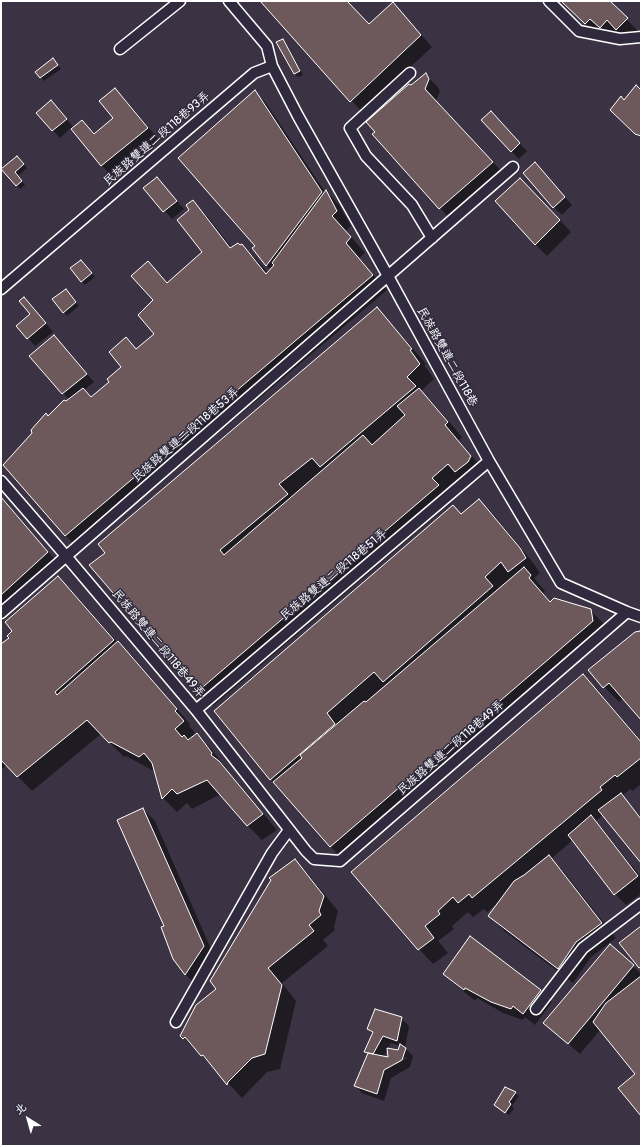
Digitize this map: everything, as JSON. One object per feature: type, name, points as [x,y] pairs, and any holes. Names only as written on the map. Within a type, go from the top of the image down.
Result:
[{"type":"lane","points":[[120,49],[180,1]]},
{"type":"lane","points":[[229,1],[267,46],[272,66]]},
{"type":"lane","points":[[549,1],[579,31],[620,39],[641,37]]},
{"type":"lane","name":"民族路雙連二段118巷","points":[[272,66],[298,116],[388,276],[489,461],[561,583],[641,617]]},
{"type":"lane","name":"民族路雙連二段118巷93弄","points":[[1,289],[254,73],[272,66]]},
{"type":"lane","points":[[410,73],[350,128],[366,156],[412,205],[432,238]]},
{"type":"lane","name":"民族路雙連二段118巷53弄","points":[[1,613],[513,167]]},
{"type":"lane","name":"民族路雙連二段118巷51弄","points":[[196,710],[489,461]]},
{"type":"lane","name":"民族路雙連二段118巷49弄","points":[[1,481],[196,710],[289,830],[314,859],[340,861],[627,612]]},
{"type":"lane","points":[[176,1022],[272,853],[289,830]]},
{"type":"lane","points":[[536,1009],[583,948],[641,904]]},
{"type":"building","points":[[260,1],[347,1],[369,24],[393,2],[421,35],[350,102]]},
{"type":"building","points":[[561,1],[610,1],[628,18],[616,30],[607,20],[600,28],[590,19],[585,24]]},
{"type":"building","points":[[283,39],[300,71],[294,74],[276,42]]},
{"type":"building","points":[[53,58],[58,65],[40,78],[35,72]]},
{"type":"building","points":[[426,73],[429,79],[425,89],[493,162],[439,209],[372,134],[375,132],[366,122],[409,84],[411,85]]},
{"type":"building","points":[[636,85],[641,90],[641,136],[635,134],[610,110],[621,96],[624,100]]},
{"type":"building","points":[[115,88],[148,128],[101,166],[71,129],[82,120],[94,134],[113,118],[99,101]]},
{"type":"building","points":[[255,90],[322,192],[266,266],[252,248],[255,246],[178,158]]},
{"type":"building","points":[[51,100],[67,119],[52,131],[36,113]]},
{"type":"building","points":[[491,111],[520,143],[511,152],[481,120]]},
{"type":"building","points":[[17,156],[24,164],[15,172],[22,181],[16,186],[1,169]]},
{"type":"building","points":[[535,162],[565,197],[553,208],[523,173]]},
{"type":"building","points":[[157,177],[177,201],[163,212],[143,188]]},
{"type":"building","points":[[520,178],[560,220],[535,245],[495,201]]},
{"type":"building","points":[[326,190],[337,211],[332,216],[351,237],[346,243],[373,275],[65,536],[3,465],[32,433],[31,430],[46,413],[48,416],[64,400],[66,401],[83,388],[91,397],[109,382],[107,379],[121,367],[109,352],[126,337],[136,349],[154,334],[138,315],[153,300],[131,276],[148,261],[167,283],[202,252],[177,220],[189,210],[186,205],[193,200],[230,248],[238,243],[240,245],[242,244],[266,274],[274,265],[272,263]]},
{"type":"building","points":[[81,260],[92,273],[81,282],[70,268]]},
{"type":"building","points":[[66,289],[76,302],[63,313],[52,299]]},
{"type":"building","points":[[24,297],[46,323],[27,339],[16,326],[30,314],[19,301]]},
{"type":"building","points":[[377,307],[412,349],[410,350],[420,364],[407,377],[416,386],[320,467],[312,458],[279,484],[288,494],[220,550],[224,555],[363,435],[372,445],[405,415],[397,406],[419,388],[448,422],[445,425],[471,456],[468,462],[455,472],[448,464],[432,478],[439,485],[197,692],[139,626],[144,622],[140,617],[137,621],[89,565],[105,553],[98,544]]},
{"type":"building","points":[[54,335],[87,374],[62,394],[29,356]]},
{"type":"building","points":[[1,497],[48,552],[1,595]]},
{"type":"building","points":[[479,499],[520,548],[526,558],[508,572],[501,562],[485,577],[493,586],[383,682],[374,672],[327,713],[335,724],[270,780],[214,711],[453,505],[461,514]]},
{"type":"building","points":[[524,567],[531,575],[529,578],[550,602],[554,598],[591,609],[593,621],[330,847],[273,782],[302,758],[300,755],[364,701],[366,702]]},
{"type":"building","points":[[58,576],[114,640],[55,692],[57,695],[118,641],[177,709],[175,711],[184,721],[175,729],[182,737],[184,735],[188,740],[197,733],[212,753],[211,755],[219,761],[263,814],[247,826],[207,780],[177,794],[172,789],[162,799],[152,763],[144,753],[139,757],[111,742],[109,743],[87,720],[17,777],[1,760],[1,644],[9,638],[7,636],[12,631],[5,622]]},
{"type":"building","points":[[640,631],[641,720],[609,683],[603,688],[588,670],[635,632]]},
{"type":"building","points":[[583,674],[641,742],[641,758],[617,777],[615,775],[600,787],[602,790],[472,898],[469,894],[458,903],[453,897],[438,911],[440,914],[425,926],[434,938],[418,950],[351,872]]},
{"type":"building","points":[[621,793],[641,819],[641,863],[598,810]]},
{"type":"building","points":[[143,808],[204,946],[185,975],[173,959],[161,927],[164,926],[117,820]]},
{"type":"building","points":[[591,815],[638,876],[614,895],[568,835]]},
{"type":"building","points":[[549,855],[602,923],[576,942],[558,969],[488,916],[514,881]]},
{"type":"building","points":[[295,859],[324,896],[319,911],[321,915],[309,925],[314,931],[268,968],[282,985],[265,1054],[252,1058],[228,1082],[227,1085],[203,1055],[201,1056],[185,1037],[183,1039],[180,1036],[196,1005],[216,989],[210,981],[271,880],[269,878]]},
{"type":"building","points":[[641,926],[641,967],[639,968],[619,943]]},
{"type":"building","points":[[470,936],[541,990],[523,1014],[513,1006],[511,1009],[491,1002],[465,988],[464,990],[443,974]]},
{"type":"building","points":[[610,944],[634,965],[568,1044],[543,1023]]},
{"type":"building","points":[[641,976],[641,1116],[618,1088],[635,1074],[593,1022],[606,1003]]},
{"type":"building","points":[[375,1009],[402,1017],[397,1041],[383,1036],[373,1054],[364,1052],[373,1032],[367,1029]]},
{"type":"building","points":[[400,1044],[406,1048],[402,1060],[384,1070],[377,1094],[354,1086],[368,1053],[388,1057],[387,1048],[398,1050]]},
{"type":"building","points":[[505,1087],[516,1092],[509,1102],[511,1104],[505,1113],[494,1105]]}]
